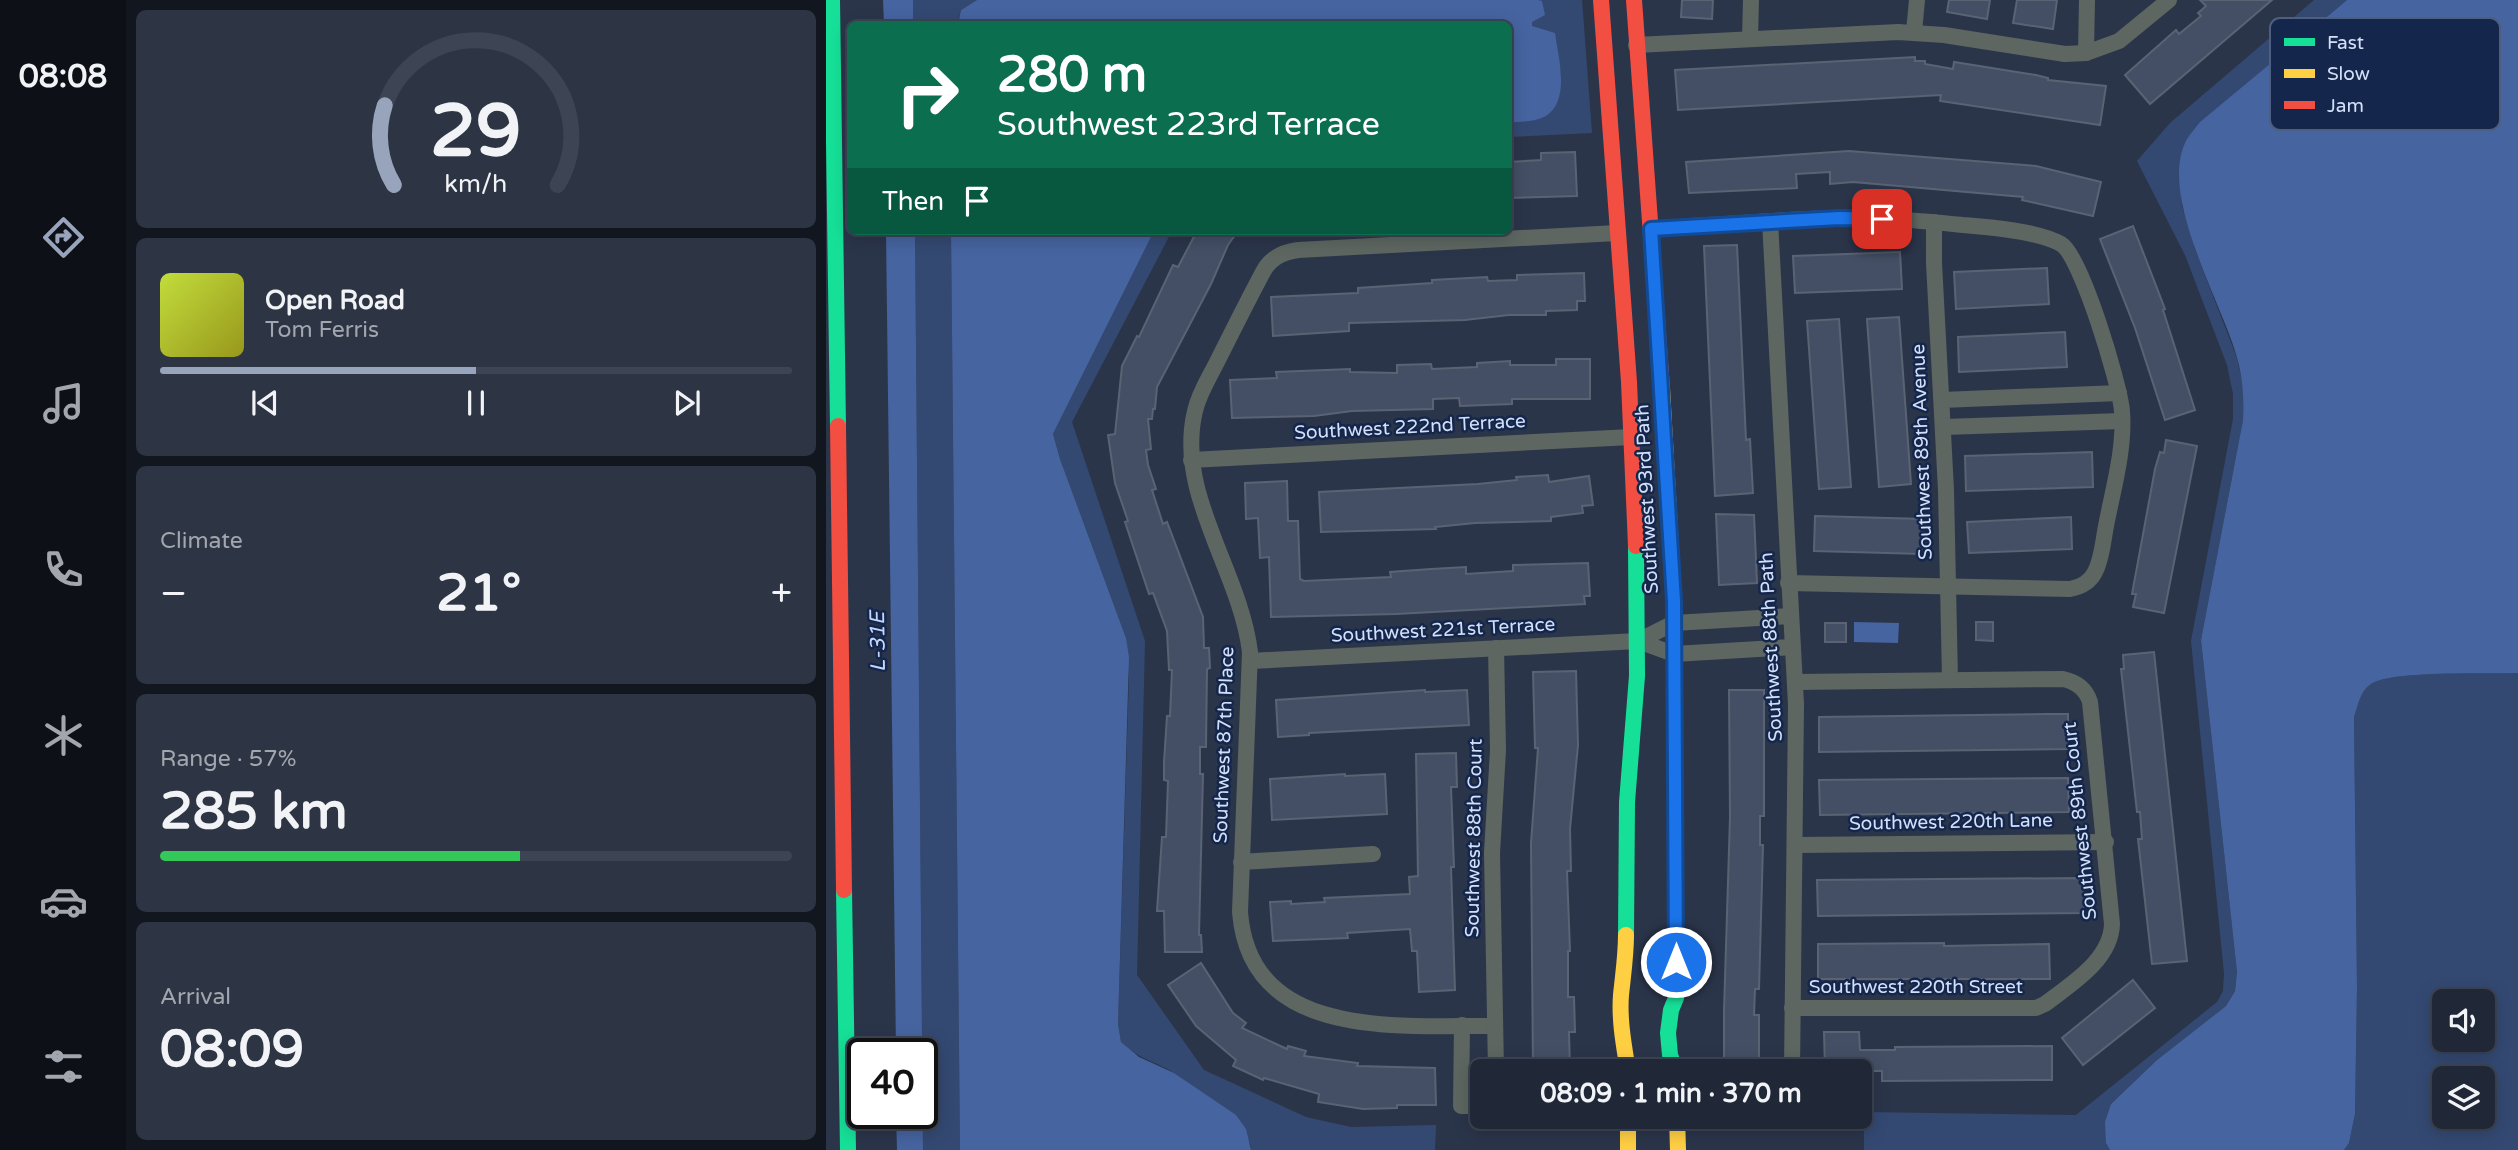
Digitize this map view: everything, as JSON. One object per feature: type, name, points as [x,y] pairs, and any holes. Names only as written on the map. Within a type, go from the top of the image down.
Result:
[{"type":"street","points":[[832,0],[848,1150]]},
{"type":"street","name":"Southwest 93rd Path","points":[[1601,0],[1631,437],[1638,641],[1627,802],[1626,962],[1633,996],[1635,1035],[1629,1059]]},
{"type":"street","name":"Southwest 93rd Path","points":[[1634,0],[1668,482],[1674,622],[1676,998],[1670,1007],[1671,1059]]},
{"type":"street","points":[[1750,39],[1751,0]]},
{"type":"street","points":[[1914,32],[1917,0]]},
{"type":"street","points":[[2086,53],[2087,0]]},
{"type":"street","points":[[1636,45],[1864,32],[1914,32],[2051,52],[2086,53],[2119,41],[2169,0]]},
{"type":"street","points":[[1651,229],[1863,218],[2008,230],[2054,241],[2067,248],[2081,277],[2108,352],[2119,393],[2122,421],[2118,464],[2099,560],[2095,573],[2088,581],[2070,589],[1788,583]]},
{"type":"street","name":"Southwest 88th Path","points":[[1770,221],[1788,583],[1796,682],[1792,1059]]},
{"type":"street","name":"Southwest 89th Avenue","points":[[1934,222],[1944,427],[1950,680]]},
{"type":"street","name":"Southwest 87th Place","points":[[1462,1026],[1373,1025],[1324,1015],[1285,996],[1272,985],[1255,967],[1246,948],[1241,926],[1241,862],[1250,662],[1246,628],[1198,491],[1191,460],[1192,425],[1200,396],[1265,267],[1284,253],[1298,250],[1618,233]]},
{"type":"street","points":[[1942,400],[2119,393]]},
{"type":"street","points":[[1944,427],[2122,421]]},
{"type":"street","name":"Southwest 222nd Terrace","points":[[1191,460],[1631,437]]},
{"type":"street","name":"Southwest 221st Terrace","points":[[1638,641],[1674,622],[1791,616]]},
{"type":"street","name":"Southwest 221st Terrace","points":[[1250,662],[1638,641],[1674,654],[1793,647]]},
{"type":"street","name":"Southwest 88th Court","points":[[1496,648],[1498,750],[1492,853],[1496,1059]]},
{"type":"street","points":[[1796,682],[1950,680]]},
{"type":"street","name":"Southwest 89th Court","points":[[1950,680],[2063,680],[2079,685],[2090,702],[2106,842],[2112,918],[2109,942],[2096,962],[2039,1007]]},
{"type":"street","name":"Southwest 220th Lane","points":[[1796,845],[2106,842]]},
{"type":"street","points":[[1241,862],[1373,855]]},
{"type":"street","name":"Southwest 220th Street","points":[[1792,1008],[2039,1007]]},
{"type":"street","points":[[1470,1106],[1461,1106],[1462,1026],[1495,1026]]},
{"type":"street","points":[[1628,1129],[1628,1150]]},
{"type":"street","points":[[1677,1129],[1678,1150]]},
{"type":"shaded area","points":[[883,0],[913,0],[913,21],[884,21]]},
{"type":"shaded area","points":[[913,0],[977,0],[961,10],[958,21],[913,21]]},
{"type":"shaded area","points":[[977,0],[1538,0],[1542,1],[1545,15],[1532,22],[1532,26],[1555,33],[1561,89],[1554,109],[1546,116],[1533,121],[1512,122],[1512,21],[959,21],[961,10]]},
{"type":"shaded area","points":[[1538,0],[1582,0],[1592,133],[1512,137],[1512,122],[1532,120],[1545,115],[1554,105],[1560,86],[1561,72],[1558,64],[1532,27],[1542,2]]},
{"type":"shaded area","points":[[2314,0],[2347,0],[2325,18],[2293,18]]},
{"type":"shaded area","points":[[2347,0],[2518,0],[2518,673],[2398,677],[2371,684],[2360,699],[2354,717],[2357,988],[2355,1114],[2349,1143],[2344,1150],[2110,1150],[2106,1143],[2105,1122],[2111,1104],[2157,1060],[2226,1006],[2235,991],[2237,972],[2201,640],[2243,420],[2243,390],[2231,338],[2186,219],[2180,189],[2180,162],[2187,139],[2200,122],[2270,64],[2270,130],[2500,130],[2500,18],[2325,18]]},
{"type":"shaded area","points":[[2270,38],[2270,67],[2180,170],[2182,206],[2196,252],[2237,358],[2244,391],[2243,420],[2201,640],[2237,972],[2235,991],[2226,1006],[2157,1060],[2111,1104],[2106,1143],[2110,1150],[1864,1150],[1864,1129],[1872,1129],[1872,1112],[2076,1115],[2217,1002],[2223,991],[2224,973],[2191,641],[2233,419],[2233,394],[2227,365],[2185,255],[2137,161],[2170,123]]},
{"type":"shaded area","name":"L-31E","points":[[886,235],[915,235],[922,1038],[896,1038]]},
{"type":"shaded area","points":[[915,235],[951,235],[960,1150],[923,1150],[923,1129],[938,1129],[938,1038],[922,1038]]},
{"type":"shaded area","points":[[951,235],[1152,235],[1053,434],[1126,638],[1129,657],[1118,1024],[1121,1042],[1139,1057],[1174,1073],[1236,1115],[1246,1129],[1251,1150],[960,1150]]},
{"type":"shaded area","points":[[1152,235],[1170,235],[1072,422],[1145,641],[1137,975],[1204,1070],[1306,1117],[1351,1127],[1436,1125],[1435,1150],[1251,1150],[1250,1143],[1197,1090],[1121,1042],[1118,1024],[1129,678],[1126,638],[1053,434]]},
{"type":"shaded area","points":[[1854,622],[1899,623],[1898,643],[1854,642]]},
{"type":"shaded area","points":[[2518,673],[2518,1150],[2344,1150],[2349,1143],[2355,1114],[2357,988],[2354,717],[2362,695],[2371,684],[2398,677]]},
{"type":"shaded area","name":"L-31E","points":[[896,1129],[923,1129],[923,1150],[897,1150]]},
{"type":"building","points":[[1682,0],[1713,0],[1712,19],[1681,17]]},
{"type":"building","points":[[1949,0],[1990,0],[1987,19],[1947,12]]},
{"type":"building","points":[[2017,0],[2057,0],[2053,29],[2013,23]]},
{"type":"building","points":[[2200,0],[2272,0],[2150,104],[2125,75],[2176,30],[2179,34],[2201,16],[2198,13],[2206,6]]},
{"type":"building","points":[[1915,57],[1915,61],[1953,69],[1954,62],[2036,75],[2048,80],[2106,86],[2100,125],[1940,101],[1941,95],[1678,110],[1675,70]]},
{"type":"building","points":[[1849,151],[2036,166],[2101,182],[2093,216],[2022,200],[2023,197],[1853,182],[1830,184],[1830,172],[1796,174],[1797,188],[1689,193],[1686,162]]},
{"type":"building","points":[[1575,152],[1577,196],[1512,198],[1512,162],[1541,160],[1541,153]]},
{"type":"building","points":[[2133,226],[2165,309],[2163,310],[2195,410],[2165,420],[2135,328],[2100,239]]},
{"type":"building","points":[[1195,235],[1235,235],[1157,387],[1155,409],[1152,419],[1148,419],[1151,449],[1146,450],[1156,489],[1152,490],[1163,524],[1167,522],[1203,617],[1204,648],[1209,648],[1206,747],[1200,747],[1200,774],[1203,774],[1199,935],[1202,952],[1165,952],[1164,911],[1157,911],[1162,837],[1166,837],[1168,781],[1164,780],[1164,762],[1172,670],[1169,670],[1167,631],[1153,593],[1149,594],[1125,522],[1128,521],[1115,483],[1108,435],[1115,434],[1122,366],[1137,336],[1139,337],[1173,265],[1178,267]]},
{"type":"building","points":[[1737,245],[1746,440],[1750,439],[1753,493],[1715,496],[1704,246]]},
{"type":"building","points":[[1900,252],[1902,289],[1795,293],[1793,256]]},
{"type":"building","points":[[2047,268],[2049,304],[1956,309],[1954,272]]},
{"type":"building","points":[[1584,273],[1585,301],[1577,301],[1577,310],[1546,311],[1546,315],[1509,315],[1465,320],[1349,323],[1349,331],[1273,336],[1271,297],[1358,293],[1358,288],[1432,283],[1432,280],[1487,277],[1488,281],[1517,280],[1517,275]]},
{"type":"building","points":[[1899,317],[1911,484],[1879,487],[1867,319]]},
{"type":"building","points":[[1839,319],[1851,487],[1819,489],[1807,321]]},
{"type":"building","points":[[2065,332],[2067,367],[1959,372],[1958,337]]},
{"type":"building","points":[[1556,359],[1590,359],[1590,399],[1512,399],[1512,404],[1460,406],[1459,398],[1433,399],[1433,409],[1232,418],[1230,380],[1277,378],[1276,372],[1350,369],[1350,372],[1397,373],[1397,365],[1431,364],[1432,369],[1477,367],[1477,363],[1510,361],[1510,365],[1556,365]]},
{"type":"building","points":[[2166,440],[2197,446],[2164,613],[2133,607],[2136,594],[2132,594],[2155,469],[2160,452],[2164,453]]},
{"type":"building","points":[[2092,452],[2093,487],[1966,491],[1965,456]]},
{"type":"building","points":[[1548,475],[1549,482],[1589,476],[1593,505],[1582,506],[1583,513],[1551,517],[1551,521],[1475,523],[1435,527],[1436,529],[1321,532],[1319,492],[1478,484]]},
{"type":"building","points":[[1287,481],[1288,521],[1298,521],[1300,579],[1304,581],[1391,577],[1390,572],[1431,569],[1466,567],[1466,574],[1513,571],[1513,565],[1588,563],[1590,596],[1584,596],[1585,604],[1396,614],[1271,617],[1269,557],[1260,558],[1258,518],[1246,519],[1245,483]]},
{"type":"building","points":[[1716,514],[1754,515],[1757,583],[1719,585]]},
{"type":"building","points":[[1815,516],[1924,519],[1923,554],[1814,551]]},
{"type":"building","points":[[2071,517],[2072,549],[1969,553],[1967,522]]},
{"type":"building","points":[[1976,622],[1993,622],[1993,641],[1976,640]]},
{"type":"building","points":[[1825,623],[1846,623],[1846,642],[1825,642]]},
{"type":"building","points":[[2154,652],[2187,961],[2152,964],[2138,839],[2142,839],[2140,812],[2137,812],[2121,669],[2124,669],[2123,655]]},
{"type":"building","points":[[1576,671],[1578,745],[1570,829],[1571,871],[1567,871],[1570,951],[1568,997],[1574,997],[1575,1032],[1569,1032],[1570,1059],[1533,1059],[1531,843],[1538,748],[1535,748],[1533,672]]},
{"type":"building","points":[[1425,690],[1467,690],[1469,725],[1278,737],[1276,700]]},
{"type":"building","points":[[1729,690],[1764,690],[1764,816],[1760,816],[1760,845],[1763,845],[1759,989],[1755,989],[1754,1015],[1759,1015],[1759,1059],[1724,1059],[1730,817]]},
{"type":"building","points":[[2068,714],[2068,749],[1819,752],[1819,717]]},
{"type":"building","points":[[1456,753],[1457,787],[1451,787],[1455,990],[1419,992],[1417,951],[1412,951],[1410,929],[1347,933],[1348,938],[1273,941],[1270,902],[1291,901],[1291,904],[1325,902],[1324,898],[1410,894],[1409,877],[1418,876],[1416,754]]},
{"type":"building","points":[[1385,774],[1387,814],[1272,820],[1270,779]]},
{"type":"building","points":[[2068,778],[2069,812],[1820,815],[1819,780]]},
{"type":"building","points":[[2084,878],[2084,913],[1818,916],[1817,880]]},
{"type":"building","points":[[1944,943],[1944,946],[2049,944],[2050,979],[1818,979],[1818,944]]},
{"type":"building","points":[[1201,963],[1233,1013],[1246,1023],[1242,1028],[1287,1049],[1288,1046],[1306,1051],[1304,1056],[1358,1063],[1357,1066],[1435,1068],[1436,1105],[1397,1105],[1397,1108],[1363,1109],[1318,1102],[1319,1094],[1264,1078],[1263,1080],[1233,1066],[1236,1060],[1196,1026],[1168,985]]},
{"type":"building","points":[[2133,980],[2155,1008],[2083,1065],[2062,1038]]},
{"type":"building","points":[[1824,1032],[1859,1032],[1860,1050],[1895,1050],[1895,1047],[2052,1046],[2052,1080],[1882,1081],[1882,1071],[1872,1071],[1872,1059],[1825,1059]]},
{"type":"traffic: fast","points":[[832,0],[838,426]]},
{"type":"traffic: fast","points":[[1626,935],[1627,802],[1637,676],[1636,546]]},
{"type":"traffic: fast","points":[[844,890],[848,1150]]},
{"type":"traffic: fast","points":[[1672,1059],[1668,1033],[1671,1010],[1676,998],[1676,968]]},
{"type":"traffic: slow","points":[[1662,388],[1674,601],[1676,968]]},
{"type":"traffic: slow","points":[[1626,935],[1621,1014],[1626,1059]]},
{"type":"traffic: slow","points":[[1628,1129],[1628,1150]]},
{"type":"traffic: slow","points":[[1677,1129],[1678,1150]]},
{"type":"traffic: jam","points":[[1601,0],[1629,382],[1636,546]]},
{"type":"traffic: jam","points":[[1634,0],[1662,388]]},
{"type":"traffic: jam","points":[[838,426],[844,890]]},
{"type":"route","points":[[1676,962],[1674,601],[1651,229],[1839,218],[1882,219]]}]
